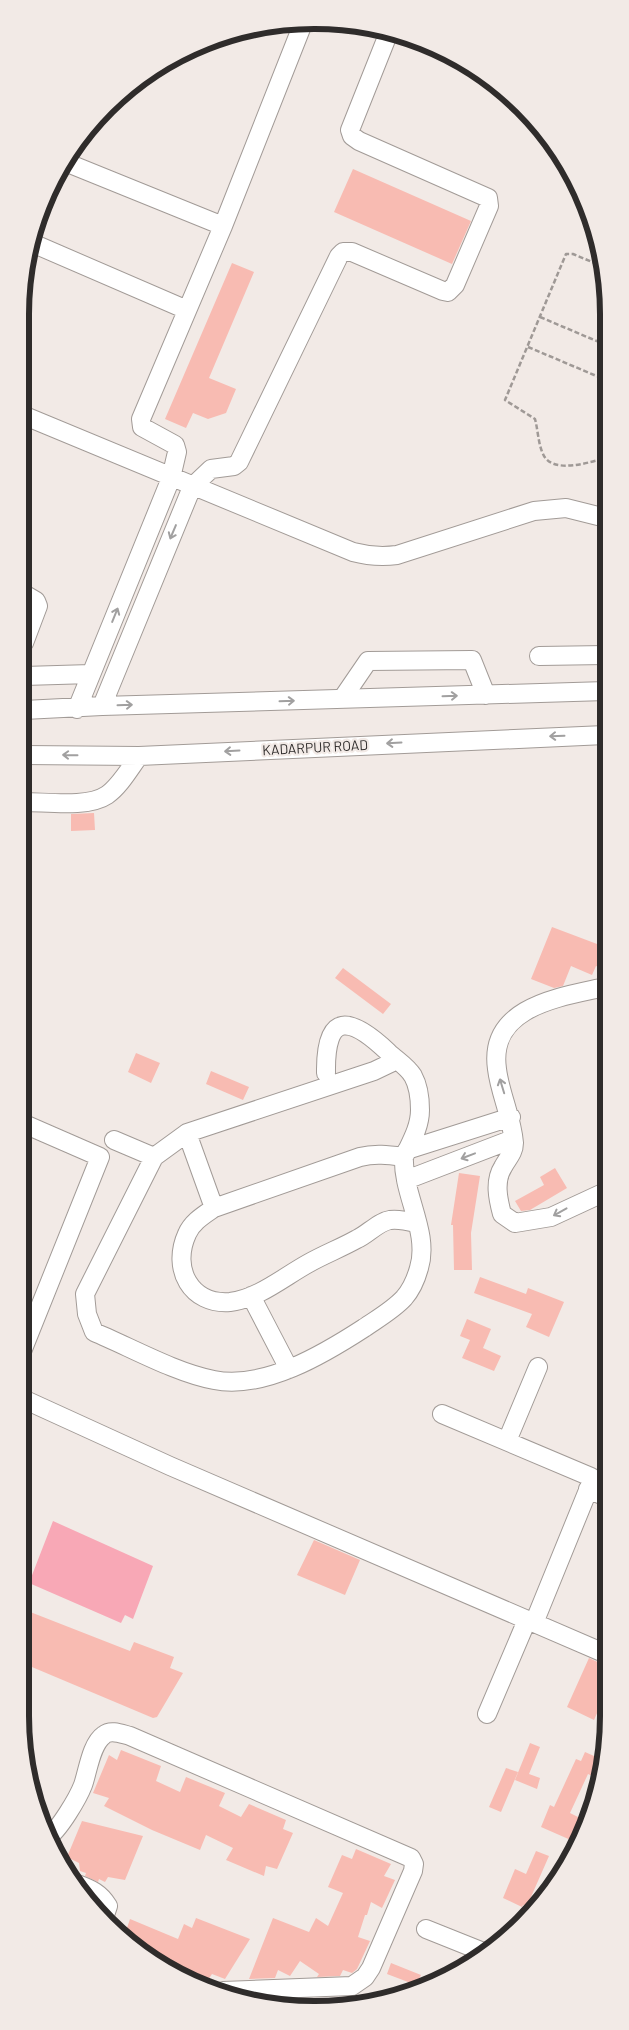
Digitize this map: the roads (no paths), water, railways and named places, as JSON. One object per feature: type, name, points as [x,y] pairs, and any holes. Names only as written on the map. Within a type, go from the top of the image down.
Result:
[{"type":"street","points":[[77,709],[170,478],[176,448],[171,442],[146,430],[140,423],[223,226],[301,29]]},
{"type":"street","points":[[102,706],[192,487],[211,468],[234,466],[239,462],[343,252],[352,252],[443,291],[448,292],[455,285],[488,206],[488,198],[359,141],[352,136],[350,130],[387,38]]},
{"type":"street","points":[[72,165],[223,226]]},
{"type":"street","points":[[37,245],[188,310]]},
{"type":"street","points":[[29,418],[170,478],[352,552],[367,556],[397,555],[543,510],[566,508],[600,516]]},
{"type":"street","points":[[135,566],[155,574]]},
{"type":"street","points":[[29,597],[36,601],[38,606],[29,630]]},
{"type":"street","points":[[105,639],[125,647]]},
{"type":"street","points":[[539,656],[600,655]]},
{"type":"street","points":[[342,699],[368,661],[472,660],[486,695]]},
{"type":"street","points":[[29,676],[91,674]]},
{"type":"street","points":[[29,710],[77,709],[102,706],[600,691]]},
{"type":"street","name":"KADARPUR ROAD","points":[[29,755],[139,756],[600,735]]},
{"type":"street","points":[[29,802],[85,802],[96,800],[115,788],[139,756]]},
{"type":"street","points":[[600,988],[547,1000],[530,1008],[509,1024],[502,1037],[496,1058],[497,1070],[511,1117],[514,1139],[514,1148],[498,1178],[499,1204],[502,1214],[508,1220],[515,1223],[551,1217],[600,1194]]},
{"type":"street","points":[[326,1073],[326,1044],[332,1034],[340,1027],[346,1025],[354,1026],[373,1038],[397,1060],[413,1076],[417,1085],[420,1108],[418,1128],[406,1154],[406,1180],[422,1255],[415,1281],[402,1300],[338,1345],[307,1362],[251,1379],[214,1380],[168,1364],[94,1332],[87,1314],[84,1294],[154,1157],[187,1134],[374,1071],[397,1060]]},
{"type":"street","points":[[416,1223],[396,1220],[384,1222],[358,1239],[310,1262],[251,1296],[230,1302],[214,1300],[193,1289],[181,1270],[180,1261],[187,1234],[194,1224],[214,1208],[360,1156],[406,1154],[511,1117]]},
{"type":"street","points":[[29,1126],[100,1157],[29,1334]]},
{"type":"street","points":[[187,1134],[214,1208]]},
{"type":"street","points":[[406,1180],[514,1139]]},
{"type":"street","points":[[114,1140],[154,1157]]},
{"type":"street","points":[[251,1296],[290,1368]]},
{"type":"street","points":[[507,1441],[538,1367]]},
{"type":"street","points":[[29,1402],[170,1466],[600,1651]]},
{"type":"street","points":[[442,1414],[588,1475],[596,1493],[530,1621],[487,1714]]},
{"type":"street","points":[[54,1833],[82,1787],[97,1742],[104,1734],[115,1732],[148,1744],[411,1858],[414,1864],[413,1871],[371,1968],[358,1982],[352,1986],[239,1991]]},
{"type":"street","points":[[87,1887],[102,1896],[108,1906],[106,1911]]},
{"type":"street","points":[[426,1929],[478,1950]]}]
